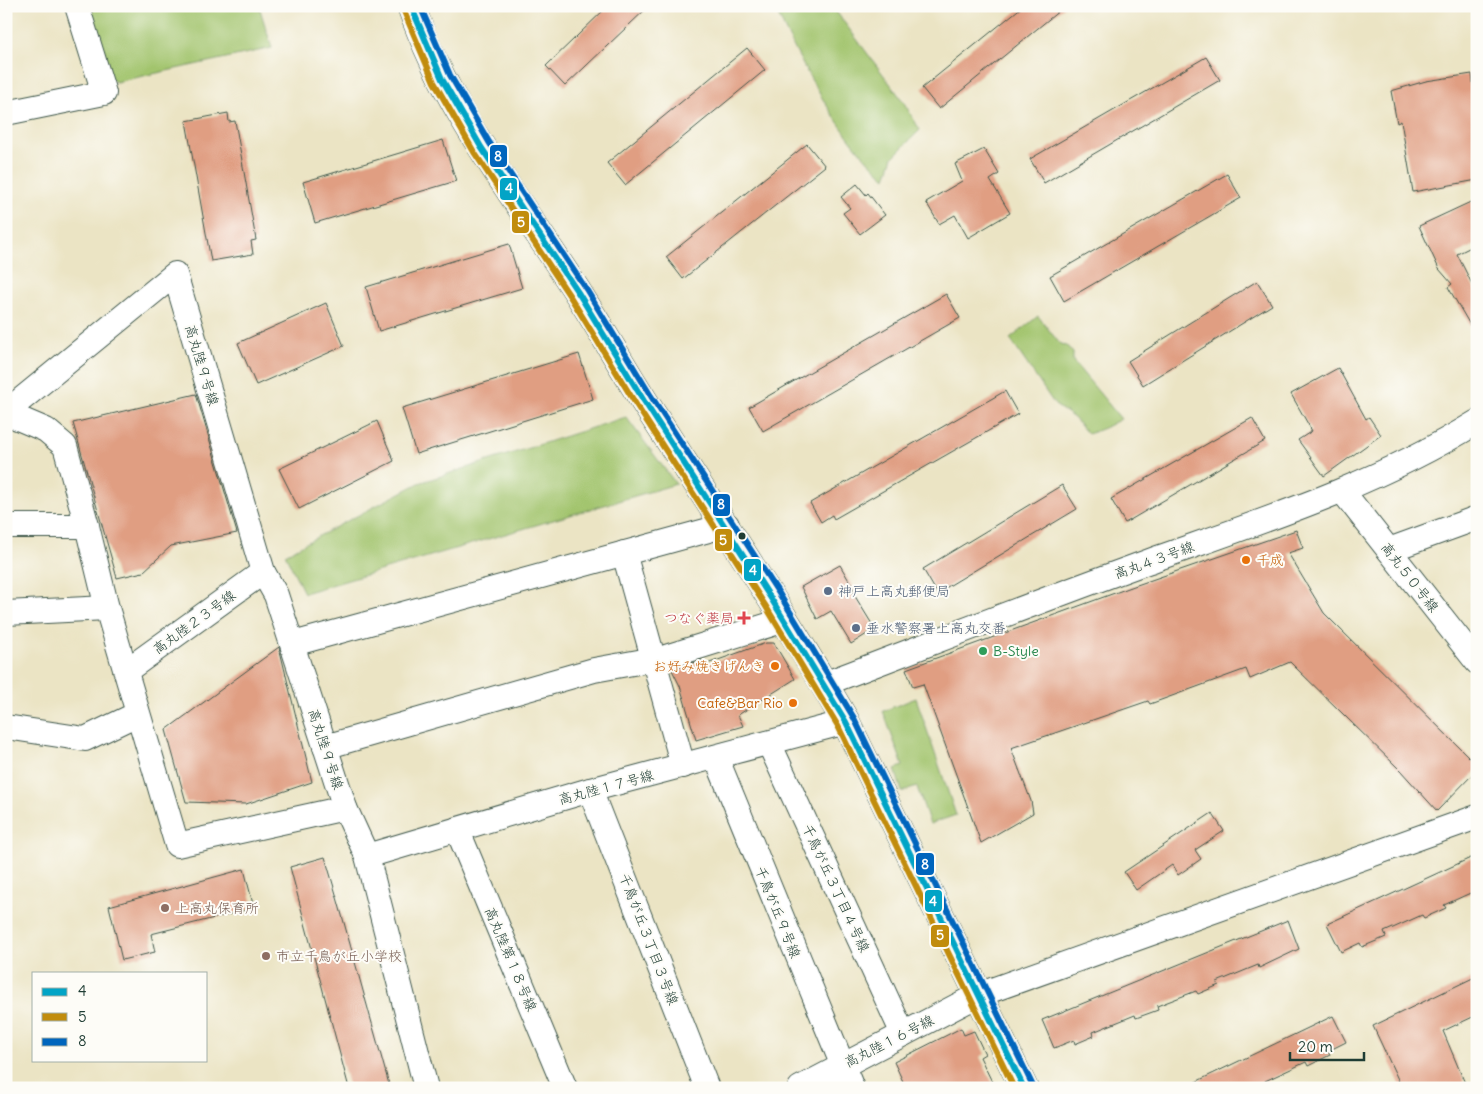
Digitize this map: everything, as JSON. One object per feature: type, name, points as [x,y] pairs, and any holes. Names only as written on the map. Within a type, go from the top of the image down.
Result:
[{"type":"street","points":[[6,113],[104,92],[77,6]]},
{"type":"street","points":[[411,6],[433,62],[484,153],[570,280],[644,400],[727,525],[846,722],[1024,1088]]},
{"type":"street","name":"高丸陸９号線","points":[[175,274],[263,572],[276,595],[345,808],[177,846],[107,608],[65,446],[46,430],[6,412],[175,274]]},
{"type":"street","name":"高丸４３号線","points":[[824,684],[1133,567],[1343,492],[1399,466],[1477,422]]},
{"type":"street","name":"高丸５０号線","points":[[1343,492],[1477,662]]},
{"type":"street","points":[[1389,550],[1477,518]]},
{"type":"street","points":[[293,644],[727,525]]},
{"type":"street","points":[[6,526],[87,526]]},
{"type":"street","points":[[624,553],[684,766]]},
{"type":"street","name":"高丸陸２３号線","points":[[126,671],[263,572]]},
{"type":"street","points":[[6,613],[107,608]]},
{"type":"street","points":[[325,747],[594,670],[655,660],[785,620]]},
{"type":"street","points":[[6,727],[85,739],[137,714]]},
{"type":"street","name":"高丸陸１７号線","points":[[367,856],[590,790],[846,722]]},
{"type":"street","name":"千鳥が丘３丁目４号線","points":[[769,743],[903,1034]]},
{"type":"street","name":"千鳥が丘９号線","points":[[716,758],[841,1066],[852,1088]]},
{"type":"street","name":"千鳥が丘３丁目３号線","points":[[590,790],[707,1088]]},
{"type":"street","points":[[345,808],[367,856],[426,1088]]},
{"type":"street","name":"高丸陸１６号線","points":[[800,1088],[978,995],[1477,817]]},
{"type":"street","name":"高丸陸第１８号線","points":[[458,830],[565,1088]]},
{"type":"green space","points":[[86,6],[259,6],[272,48],[116,82],[106,77]]},
{"type":"green space","points":[[774,6],[832,6],[903,101],[920,130],[893,157],[886,178],[869,162],[853,142],[822,98]]},
{"type":"green space","points":[[1038,316],[1060,344],[1066,345],[1073,353],[1073,361],[1121,419],[1088,434],[1074,418],[1055,405],[1010,339]]},
{"type":"green space","points":[[626,417],[676,484],[304,593],[285,554],[419,483]]},
{"type":"green space","points":[[916,698],[956,815],[930,824],[917,787],[902,792],[895,769],[903,766],[883,711]]},
{"type":"building","points":[[608,6],[649,6],[565,86],[546,66]]},
{"type":"building","points":[[1023,6],[1065,6],[939,109],[922,88]]},
{"type":"building","points":[[747,48],[765,70],[625,185],[607,163]]},
{"type":"building","points":[[1206,57],[1220,80],[1044,183],[1030,159]]},
{"type":"building","points":[[1472,74],[1475,101],[1477,101],[1477,180],[1413,192],[1401,121],[1397,123],[1391,91],[1426,81]]},
{"type":"building","points":[[228,113],[229,122],[235,121],[256,240],[251,241],[253,254],[211,261],[186,121]]},
{"type":"building","points":[[443,140],[456,181],[315,223],[303,182]]},
{"type":"building","points":[[807,144],[825,166],[683,279],[666,257]]},
{"type":"building","points":[[984,149],[999,174],[990,180],[1010,213],[968,238],[955,215],[939,224],[926,202],[962,181],[955,164]]},
{"type":"building","points":[[1227,174],[1241,198],[1064,301],[1050,276]]},
{"type":"building","points":[[857,184],[866,195],[868,193],[885,215],[860,234],[843,213],[850,208],[841,197]]},
{"type":"building","points":[[1477,199],[1477,244],[1457,254],[1477,294],[1477,337],[1448,287],[1452,284],[1439,269],[1419,226]]},
{"type":"building","points":[[509,244],[522,288],[379,331],[366,287]]},
{"type":"building","points":[[1257,281],[1272,305],[1143,385],[1128,361]]},
{"type":"building","points":[[946,294],[960,318],[763,431],[749,407]]},
{"type":"building","points":[[326,303],[344,346],[256,385],[238,343]]},
{"type":"building","points":[[579,354],[593,399],[416,454],[402,408]]},
{"type":"building","points":[[1338,368],[1366,419],[1369,417],[1381,435],[1324,476],[1298,440],[1312,431],[1291,394]]},
{"type":"building","points":[[1005,391],[1018,414],[834,519],[832,515],[821,522],[810,503]]},
{"type":"building","points":[[196,394],[237,533],[171,546],[143,572],[117,578],[73,423]]},
{"type":"building","points":[[1252,418],[1265,441],[1125,523],[1111,499]]},
{"type":"building","points":[[377,421],[394,461],[299,509],[279,469]]},
{"type":"building","points":[[1062,485],[1077,509],[937,593],[923,569]]},
{"type":"building","points":[[1296,530],[1303,548],[1288,553],[1324,613],[1477,765],[1477,770],[1437,811],[1400,770],[1290,662],[1250,679],[1246,669],[1150,704],[1148,701],[1011,748],[1031,801],[1033,813],[981,843],[923,684],[913,687],[906,669],[1134,586]]},
{"type":"building","points":[[840,565],[855,591],[853,593],[875,629],[851,644],[831,611],[817,619],[801,587]]},
{"type":"building","points":[[766,643],[774,643],[795,679],[738,715],[743,726],[696,740],[680,686],[672,670],[702,660],[704,665]]},
{"type":"building","points":[[279,647],[312,782],[246,804],[186,802],[166,730]]},
{"type":"building","points":[[1212,813],[1224,831],[1195,850],[1201,859],[1178,875],[1172,865],[1136,890],[1124,872]]},
{"type":"building","points":[[1477,855],[1477,890],[1444,905],[1446,908],[1424,918],[1422,915],[1384,932],[1386,937],[1362,947],[1360,943],[1341,952],[1327,924]]},
{"type":"building","points":[[325,857],[390,1088],[349,1088],[290,867]]},
{"type":"building","points":[[244,869],[254,908],[151,934],[155,952],[122,960],[109,906]]},
{"type":"building","points":[[1288,920],[1299,949],[1259,968],[1258,965],[1217,982],[1219,985],[1198,994],[1196,991],[1157,1006],[1158,1010],[1136,1018],[1135,1015],[1093,1032],[1094,1036],[1075,1044],[1074,1040],[1054,1048],[1042,1020]]},
{"type":"building","points":[[1477,976],[1477,1015],[1443,1031],[1467,1088],[1402,1088],[1373,1026]]},
{"type":"building","points":[[1333,1016],[1346,1042],[1328,1051],[1330,1055],[1308,1066],[1306,1062],[1265,1081],[1267,1088],[1183,1088]]},
{"type":"building","points":[[961,1028],[964,1035],[974,1031],[985,1054],[980,1057],[995,1088],[906,1088],[894,1062]]},
{"type":"transit line","name":"4","points":[[411,6],[442,79],[481,147],[579,294],[644,401],[772,600],[846,722],[1024,1088]]},
{"type":"transit line","name":"8","points":[[420,6],[450,75],[489,142],[586,289],[651,396],[780,595],[854,718],[1032,1084]]},
{"type":"transit line","name":"5","points":[[403,9],[434,82],[474,152],[571,298],[637,406],[765,605],[838,726],[1014,1088]]},
{"type":"place","name":"千成","points":[[1246,560]]},
{"type":"place","name":"神戸上高丸郵便局","points":[[828,591]]},
{"type":"place","name":"つなぐ薬局","points":[[744,618]]},
{"type":"place","name":"垂水警察署上高丸交番","points":[[856,628]]},
{"type":"place","name":"B-Style","points":[[983,651]]},
{"type":"place","name":"お好み焼きげんき","points":[[775,666]]},
{"type":"place","name":"Cafe&Bar Rio","points":[[793,703]]},
{"type":"place","name":"上高丸保育所","points":[[165,908]]},
{"type":"place","name":"市立千鳥が丘小学校","points":[[266,956]]}]
